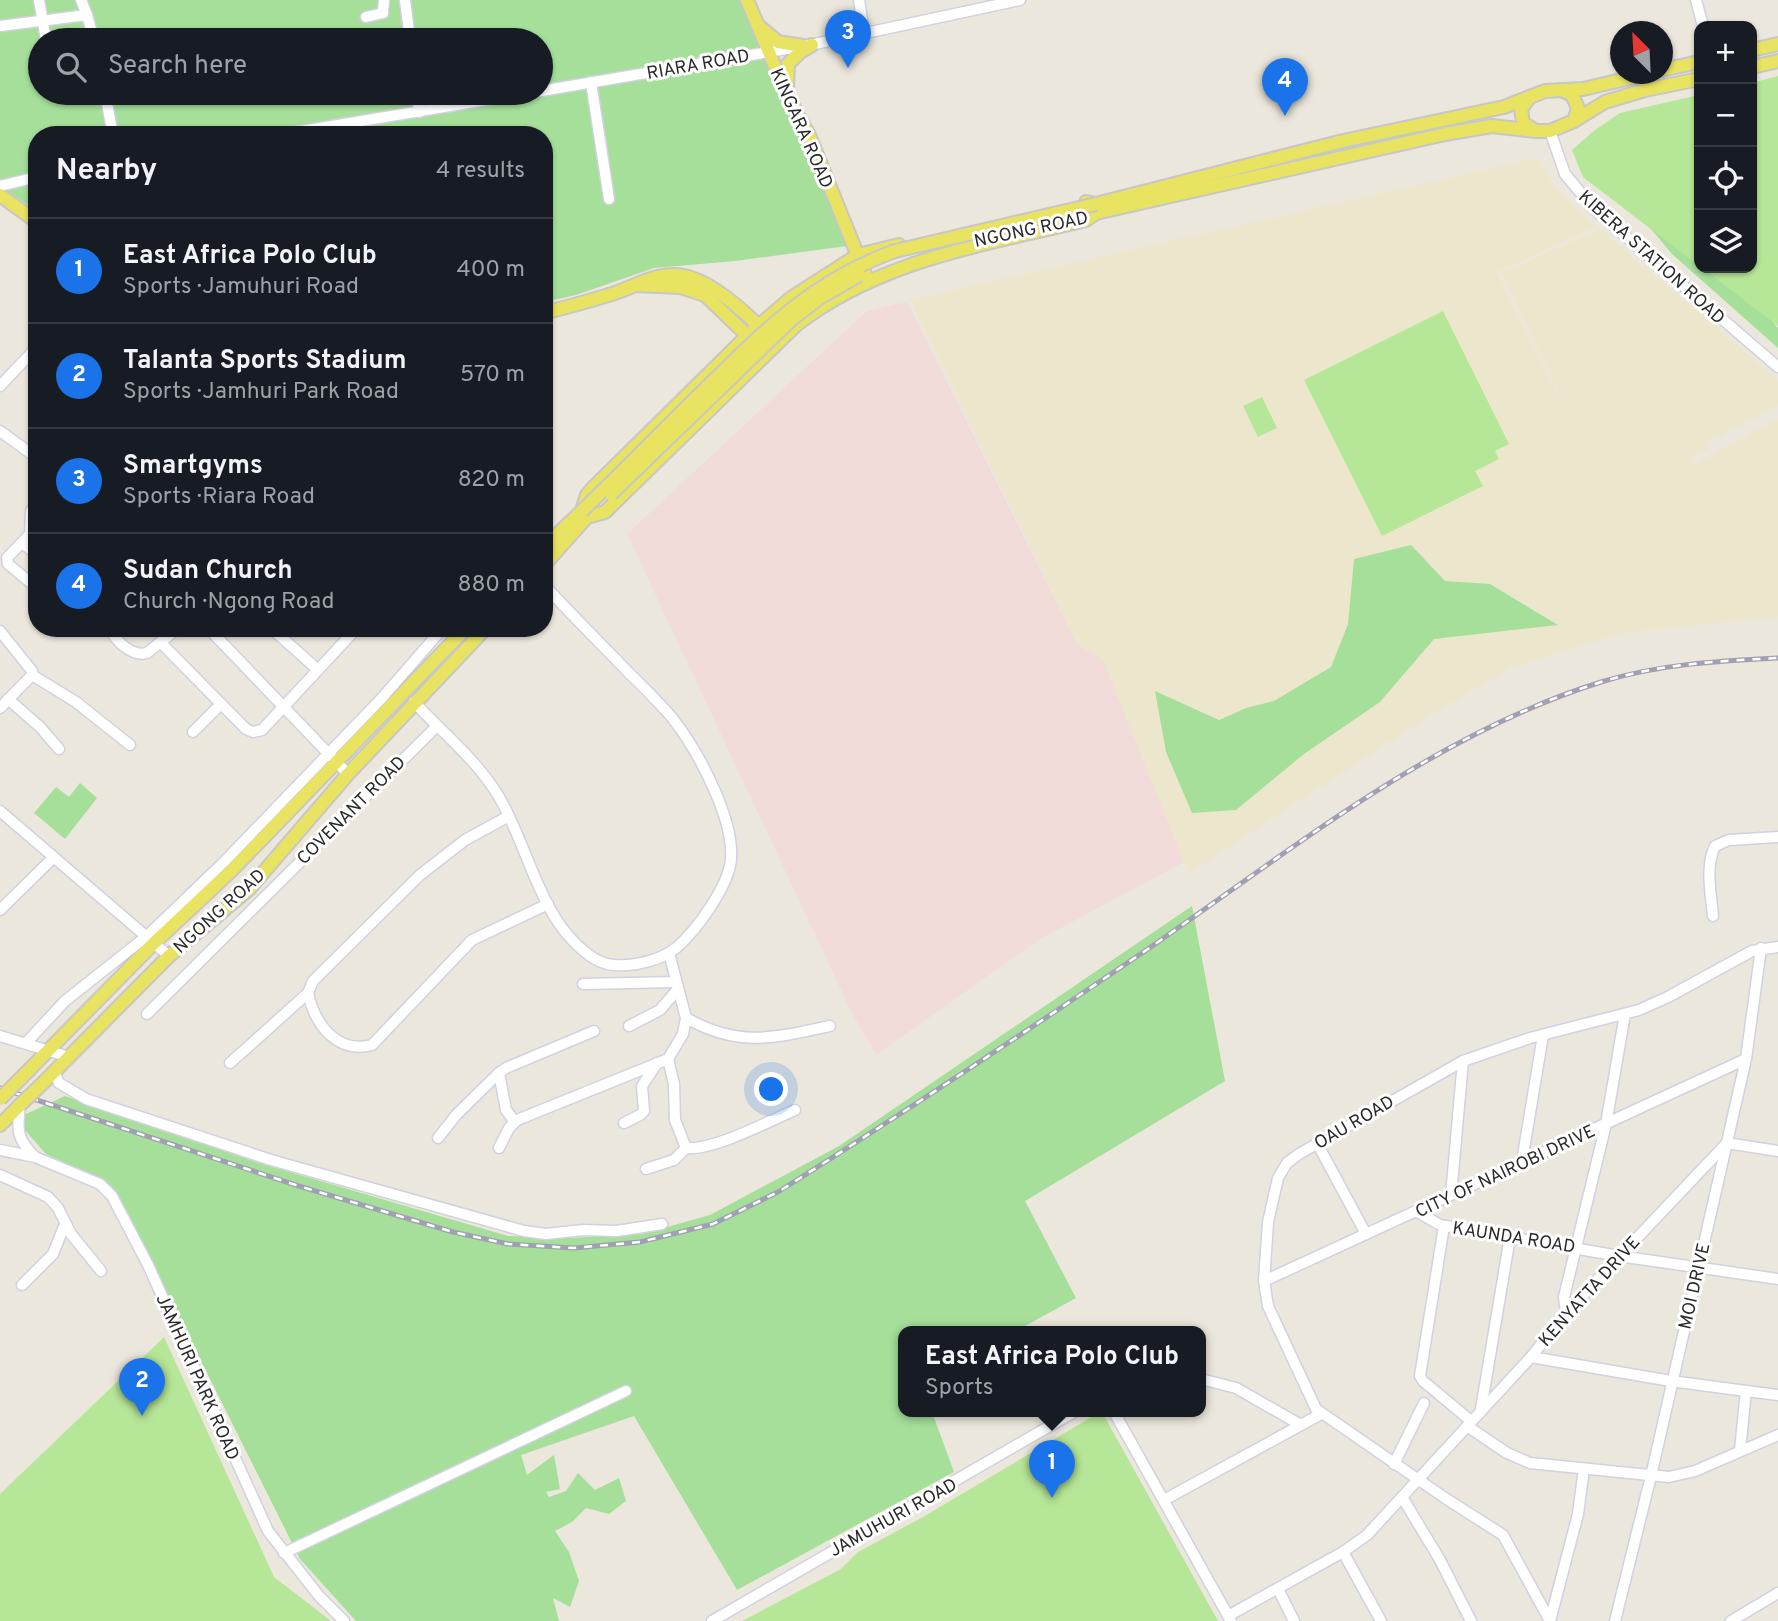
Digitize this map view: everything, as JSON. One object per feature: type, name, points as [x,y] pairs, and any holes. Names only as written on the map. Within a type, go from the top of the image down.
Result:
[{"type":"main road","name":"KINGARA ROAD","points":[[747,0],[787,95],[809,135],[868,281]]},
{"type":"main road","points":[[757,24],[778,42],[808,45]]},
{"type":"main road","points":[[1757,49],[1778,44]]},
{"type":"main road","points":[[787,95],[788,64],[808,45]]},
{"type":"main road","points":[[1757,66],[1778,61]]},
{"type":"main road","points":[[1673,68],[1694,63]]},
{"type":"main road","points":[[1096,208],[1212,188],[1445,134],[1492,126],[1550,131],[1605,103],[1645,90],[1694,80]]},
{"type":"main road","name":"NGONG ROAD","points":[[553,540],[821,297],[874,267],[1343,141],[1504,107],[1545,91],[1583,89],[1610,83]]},
{"type":"main road","points":[[1562,89],[1572,95],[1578,108],[1574,121]]},
{"type":"main road","points":[[1530,98],[1521,109],[1523,123],[1536,131]]},
{"type":"main road","points":[[0,195],[28,215]]},
{"type":"main road","name":"NGONG ROAD","points":[[584,514],[587,495],[758,325],[791,298],[858,255],[1082,201],[1096,208]]},
{"type":"main road","name":"NGONG ROAD","points":[[774,341],[868,281],[916,262],[1086,220],[1096,208]]},
{"type":"main road","name":"NGONG ROAD","points":[[553,554],[584,514],[760,335],[792,306],[830,281],[895,251],[1096,208]]},
{"type":"main road","points":[[553,310],[660,275],[687,276],[712,288],[774,341]]},
{"type":"main road","points":[[635,285],[680,287],[705,295],[763,351]]},
{"type":"main road","name":"NGONG ROAD","points":[[584,514],[605,512],[666,453],[763,351]]},
{"type":"main road","points":[[648,435],[666,453]]},
{"type":"main road","name":"NGONG ROAD","points":[[0,1099],[50,1051],[151,940],[232,870],[332,758],[457,637]]},
{"type":"main road","name":"NGONG ROAD","points":[[0,1125],[169,956],[249,889],[348,774],[477,637]]},
{"type":"street","points":[[39,0],[43,28]]},
{"type":"street","points":[[81,0],[91,28]]},
{"type":"street","points":[[859,0],[864,32]]},
{"type":"street","name":"RIARA ROAD","points":[[553,89],[808,45],[1020,0]]},
{"type":"street","points":[[1696,0],[1702,21]]},
{"type":"street","points":[[366,17],[381,15],[385,3],[405,3],[408,28]]},
{"type":"street","points":[[0,26],[88,15]]},
{"type":"street","points":[[591,82],[609,199]]},
{"type":"street","points":[[107,105],[111,126]]},
{"type":"street","points":[[418,105],[419,112]]},
{"type":"street","points":[[333,126],[459,105]]},
{"type":"street","name":"KIBERA STATION ROAD","points":[[1550,131],[1565,174],[1594,209],[1778,367]]},
{"type":"street","points":[[0,186],[28,179]]},
{"type":"street","points":[[0,386],[28,356]]},
{"type":"street","points":[[0,431],[28,451]]},
{"type":"street","points":[[28,536],[23,544],[8,556],[8,564],[28,581]]},
{"type":"street","points":[[23,544],[28,548]]},
{"type":"street","points":[[414,702],[484,775],[509,816],[548,904],[567,934],[599,961],[610,964],[643,962],[669,953],[684,940],[705,914],[728,876],[730,845],[724,813],[713,787],[674,720],[553,594]]},
{"type":"street","points":[[0,631],[32,671],[32,675],[76,702],[130,745]]},
{"type":"street","points":[[115,637],[137,654],[147,653],[168,637]]},
{"type":"street","points":[[217,637],[348,774]]},
{"type":"street","points":[[281,637],[317,670]]},
{"type":"street","points":[[162,643],[246,729],[253,732],[262,730],[285,707],[347,637]]},
{"type":"street","points":[[332,758],[435,637]]},
{"type":"street","points":[[0,708],[32,675]]},
{"type":"street","points":[[8,699],[40,727],[59,750]]},
{"type":"street","points":[[193,732],[221,704]]},
{"type":"street","name":"COVENANT ROAD","points":[[147,1014],[437,726]]},
{"type":"street","points":[[0,811],[169,956]]},
{"type":"street","points":[[229,1063],[308,993],[313,981],[420,875],[465,840],[509,816]]},
{"type":"street","points":[[1713,916],[1710,858],[1715,846],[1729,839],[1778,837]]},
{"type":"street","points":[[0,910],[53,858]]},
{"type":"street","points":[[308,993],[326,1032],[341,1044],[353,1048],[372,1045],[472,940],[548,904]]},
{"type":"street","points":[[26,1044],[65,1000],[151,940]]},
{"type":"street","name":"OAU ROAD","points":[[1417,1479],[1321,1415],[1311,1399],[1266,1299],[1265,1240],[1278,1178],[1292,1158],[1462,1061],[1543,1035],[1625,1014],[1668,997],[1761,948],[1778,947]]},
{"type":"street","name":"MOI DRIVE","points":[[1615,1621],[1651,1476],[1746,1059],[1761,948]]},
{"type":"street","points":[[624,1123],[643,1111],[642,1086],[683,1034],[686,1018],[669,953]]},
{"type":"street","points":[[583,985],[676,986]]},
{"type":"street","points":[[629,1026],[660,1010],[676,986]]},
{"type":"street","points":[[1566,1313],[1564,1297],[1606,1124],[1625,1014]]},
{"type":"street","points":[[686,1018],[713,1032],[745,1039],[830,1026]]},
{"type":"street","points":[[438,1138],[457,1114],[506,1068],[594,1031]]},
{"type":"street","points":[[1522,1161],[1543,1035]]},
{"type":"street","points":[[0,1036],[69,1057]]},
{"type":"street","name":"CITY OF NAIROBI DRIVE","points":[[1264,1281],[1746,1059]]},
{"type":"street","points":[[499,1148],[515,1122],[663,1061]]},
{"type":"street","points":[[646,1169],[674,1160],[684,1153],[686,1148],[675,1120],[674,1084],[663,1061]]},
{"type":"street","points":[[1451,1195],[1462,1061]]},
{"type":"street","points":[[54,1071],[59,1083],[86,1099],[271,1160],[524,1231],[546,1234],[583,1230],[617,1231],[662,1224]]},
{"type":"street","points":[[499,1073],[506,1110],[515,1122]]},
{"type":"street","points":[[20,1105],[19,1137],[35,1157]]},
{"type":"street","points":[[686,1148],[695,1149],[716,1143],[795,1110]]},
{"type":"street","points":[[1317,1143],[1366,1234]]},
{"type":"street","points":[[1727,1143],[1778,1151]]},
{"type":"street","name":"KENYATTA DRIVE","points":[[1230,1619],[1367,1535],[1531,1357],[1566,1313],[1727,1143]]},
{"type":"street","name":"JAMHURI PARK ROAD","points":[[0,1150],[35,1157],[100,1184],[116,1202],[148,1265],[268,1531],[319,1596],[344,1621]]},
{"type":"street","points":[[0,1175],[48,1196],[58,1208],[65,1224],[101,1271]]},
{"type":"street","name":"KAUNDA ROAD","points":[[1416,1211],[1444,1226],[1619,1256],[1778,1279]]},
{"type":"street","points":[[22,1285],[52,1254],[65,1224]]},
{"type":"street","points":[[1444,1226],[1420,1376],[1469,1423],[1507,1453],[1530,1462],[1569,1468],[1677,1476],[1778,1435]]},
{"type":"street","points":[[1480,1411],[1510,1237]]},
{"type":"street","points":[[1531,1357],[1671,1381],[1778,1395]]},
{"type":"street","points":[[1206,1380],[1236,1388],[1301,1425]]},
{"type":"street","points":[[284,1553],[625,1391]]},
{"type":"street","points":[[1740,1450],[1746,1391]]},
{"type":"street","points":[[1394,1464],[1424,1403]]},
{"type":"street","points":[[1164,1500],[1321,1415]]},
{"type":"street","name":"JAMUHURI ROAD","points":[[712,1621],[1064,1417]]},
{"type":"street","points":[[1117,1417],[1230,1619]]},
{"type":"street","points":[[1550,1621],[1578,1514],[1584,1469]]},
{"type":"street","points":[[1417,1479],[1500,1533],[1511,1547],[1550,1621]]},
{"type":"street","points":[[1402,1497],[1440,1560],[1471,1621]]},
{"type":"street","points":[[1343,1552],[1381,1621]]},
{"type":"street","points":[[1278,1589],[1294,1621]]},
{"type":"street","points":[[1731,1621],[1778,1593]]},
{"type":"shaded area","points":[[1537,158],[1557,189],[1596,227],[1497,272],[1595,468],[1501,273],[1600,229],[1778,380],[1778,406],[1706,443],[1709,449],[1691,458],[1696,464],[1778,418],[1778,617],[1622,633],[1511,668],[1428,717],[1189,873],[910,300]]},
{"type":"shaded area","points":[[907,302],[1077,644],[1103,660],[1184,862],[1040,939],[876,1055],[851,1011],[627,534],[867,311]]},
{"type":"green space","points":[[0,0],[744,0],[789,113],[817,169],[847,246],[735,261],[654,268],[576,295],[553,300],[553,126],[28,126],[28,205],[0,186]]},
{"type":"green space","points":[[1778,76],[1778,326],[1709,273],[1757,273],[1757,82]]},
{"type":"green space","points":[[1694,96],[1694,262],[1583,177],[1572,150],[1620,113]]},
{"type":"green space","points":[[1637,212],[1694,250],[1694,273],[1719,273],[1755,301],[1778,328],[1778,348],[1672,254]]},
{"type":"green space","points":[[1443,311],[1509,444],[1495,451],[1499,459],[1475,471],[1483,486],[1382,536],[1304,380]]},
{"type":"green space","points":[[1262,397],[1277,428],[1258,437],[1243,406]]},
{"type":"green space","points":[[1411,545],[1445,581],[1490,584],[1558,625],[1434,639],[1380,702],[1304,754],[1236,810],[1192,813],[1166,752],[1155,691],[1219,720],[1246,708],[1274,701],[1331,667],[1348,624],[1354,559]]},
{"type":"green space","points":[[80,783],[97,798],[65,839],[34,813],[56,787],[69,797]]},
{"type":"green space","points":[[1192,906],[1225,1081],[1025,1201],[1076,1298],[1025,1326],[898,1326],[898,1417],[934,1417],[954,1472],[737,1590],[634,1416],[521,1455],[527,1475],[554,1455],[560,1489],[546,1492],[549,1497],[566,1491],[578,1473],[595,1490],[619,1478],[626,1501],[609,1514],[586,1508],[572,1522],[555,1531],[569,1552],[579,1581],[570,1607],[553,1598],[559,1621],[356,1621],[300,1559],[119,1197],[104,1182],[46,1154],[15,1119],[65,1096],[259,1163],[508,1236],[571,1238],[642,1234],[710,1215],[839,1146]]},
{"type":"green space","points":[[164,1337],[274,1577],[331,1621],[0,1621],[0,1494]]},
{"type":"green space","points":[[1092,1417],[1105,1417],[1218,1621],[742,1621],[841,1569],[858,1552],[923,1517]]},
{"type":"railway","points":[[0,1088],[302,1187],[453,1232],[508,1244],[574,1248],[640,1242],[713,1224],[778,1192],[1145,951],[1364,799],[1479,732],[1539,705],[1623,676],[1689,664],[1778,658]]},
{"type":"place","name":"Smartgyms","points":[[848,68]]},
{"type":"place","name":"Sudan Church","points":[[1285,116]]},
{"type":"place","name":"Talanta Sports Stadium","points":[[142,1416]]},
{"type":"place","name":"East Africa Polo Club","points":[[1052,1498]]}]
